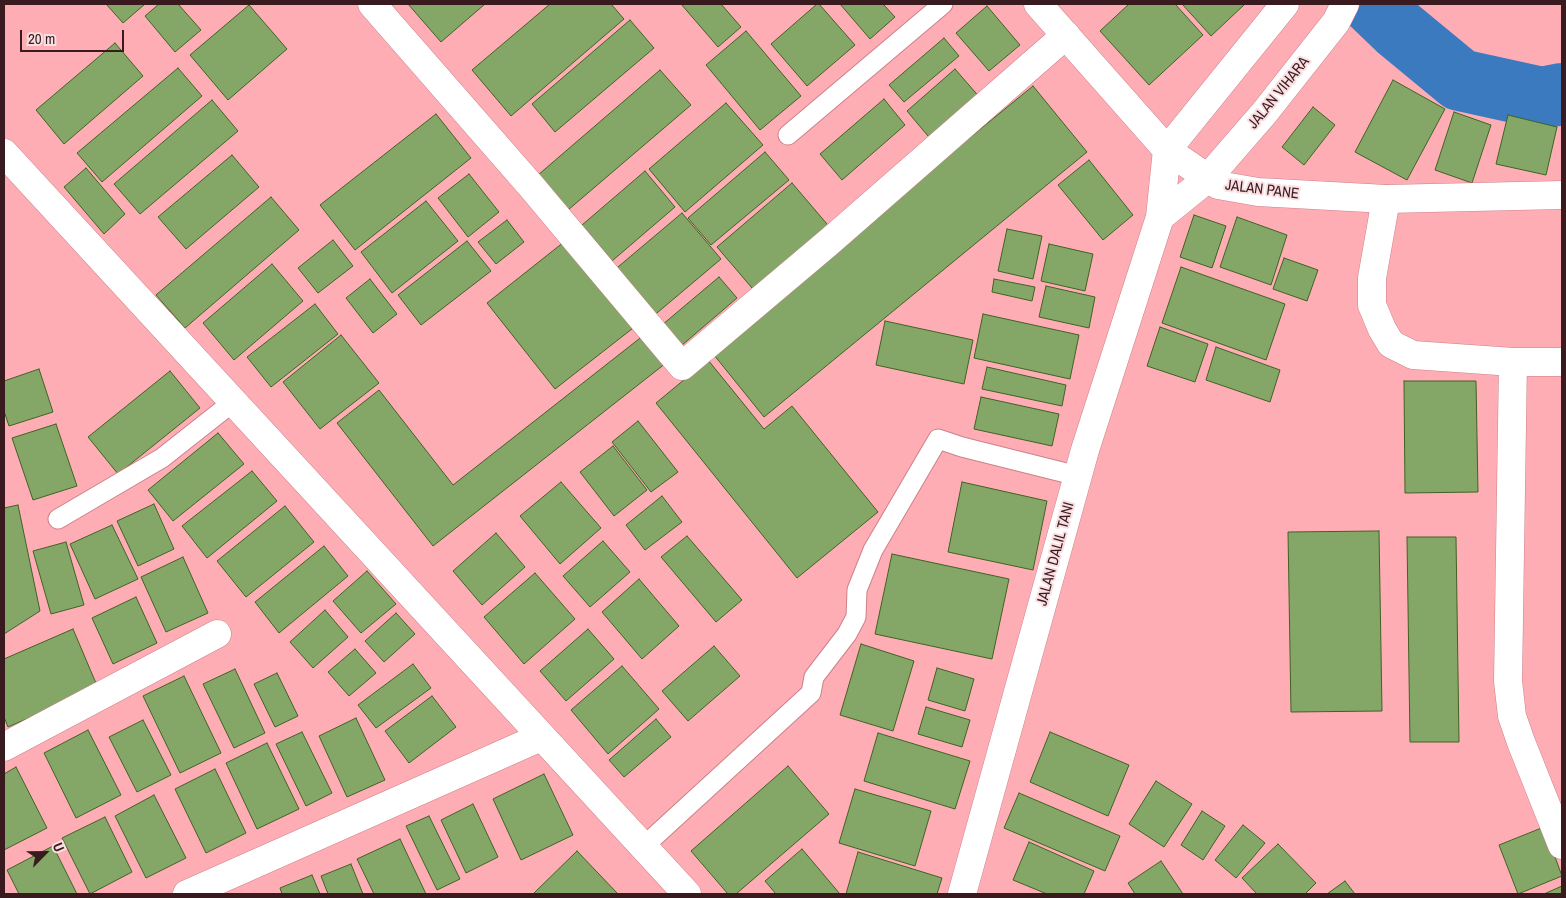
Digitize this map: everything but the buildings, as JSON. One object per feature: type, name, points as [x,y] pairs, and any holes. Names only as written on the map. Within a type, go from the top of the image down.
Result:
[{"type":"street","points":[[372,4],[531,186],[682,366],[829,242],[1066,35]]},
{"type":"street","name":"JALAN PANE","points":[[1038,4],[1166,150],[1218,185],[1258,192],[1386,199],[1562,195]]},
{"type":"street","points":[[1166,150],[1286,4]]},
{"type":"street","name":"JALAN VIHARA","points":[[1208,179],[1265,112],[1341,13]]},
{"type":"street","name":"JALAN DALIL TANI","points":[[962,894],[1085,450],[1160,217],[1166,150]]},
{"type":"street","points":[[4,153],[687,894]]},
{"type":"street","points":[[1160,217],[1208,179]]},
{"type":"street","points":[[1386,199],[1372,278],[1372,305],[1382,329],[1391,344],[1413,354],[1513,362],[1562,362]]},
{"type":"street","points":[[1513,362],[1508,681],[1512,716],[1562,845]]},
{"type":"street","points":[[4,748],[217,634]]},
{"type":"street","points":[[187,894],[541,736]]},
{"type":"lane","points":[[788,135],[943,4]]},
{"type":"lane","points":[[58,519],[162,458],[233,402]]},
{"type":"lane","points":[[643,847],[811,693],[814,677],[847,634],[856,617],[857,590],[873,550],[938,439],[962,447],[1078,476]]},
{"type":"waterway","points":[[1372,4],[1397,28],[1460,80],[1542,98],[1562,94]]}]
